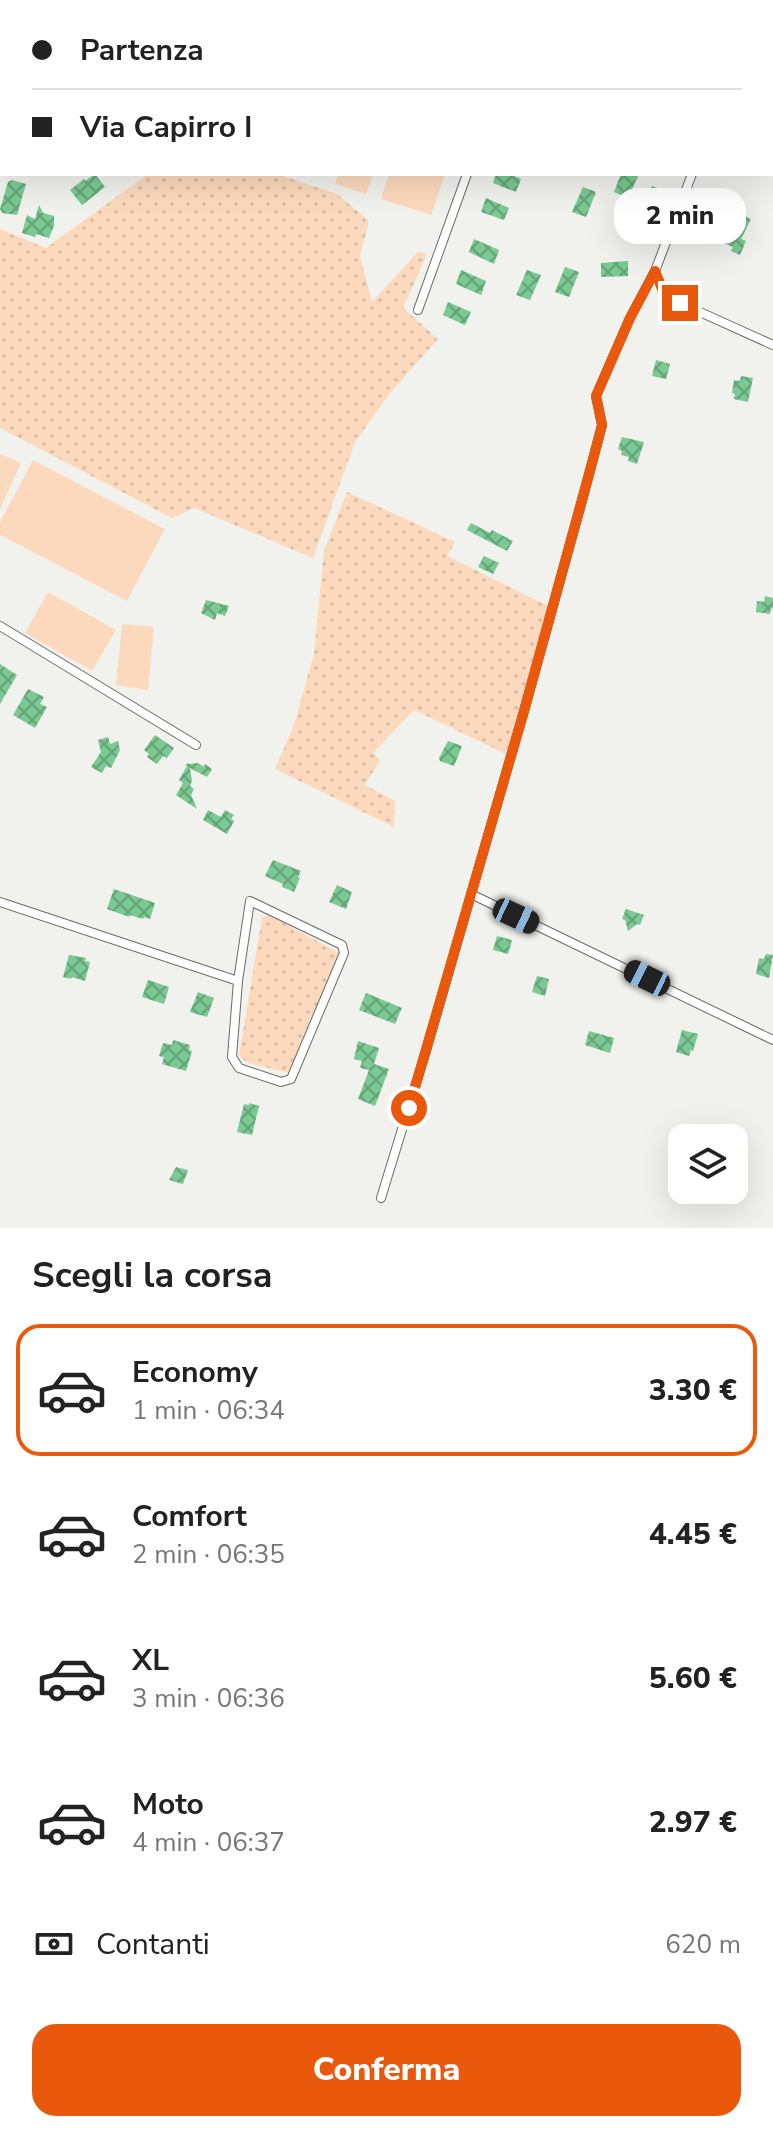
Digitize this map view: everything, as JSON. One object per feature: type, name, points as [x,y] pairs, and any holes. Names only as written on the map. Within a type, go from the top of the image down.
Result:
[{"type":"street","points":[[418,310],[466,176]]},
{"type":"street","points":[[381,1198],[528,696],[602,425],[596,396],[630,318],[655,271],[691,176]]},
{"type":"street","points":[[655,271],[663,291],[680,303],[773,345]]},
{"type":"street","points":[[0,626],[196,745]]},
{"type":"street","points":[[471,894],[773,1040]]},
{"type":"street","points":[[250,901],[342,945],[344,953],[291,1079],[281,1082],[239,1068],[232,1057],[238,981],[250,901]]},
{"type":"street","points":[[0,902],[238,981]]},
{"type":"shaded area","points":[[145,176],[283,176],[337,194],[369,221],[360,256],[372,302],[418,252],[427,254],[403,308],[438,339],[390,393],[355,442],[313,558],[194,508],[172,518],[0,428],[0,229],[46,248]]},
{"type":"shaded area","points":[[337,176],[372,176],[366,194],[335,184]]},
{"type":"shaded area","points":[[388,176],[444,176],[431,215],[381,199]]},
{"type":"shaded area","points":[[0,454],[21,463],[0,509]]},
{"type":"shaded area","points":[[33,460],[165,529],[127,601],[0,535],[0,522]]},
{"type":"shaded area","points":[[347,492],[455,542],[447,556],[548,606],[506,754],[414,710],[373,753],[380,760],[365,785],[395,801],[394,827],[275,769],[294,725],[314,654],[324,551]]},
{"type":"shaded area","points":[[48,592],[116,630],[92,671],[25,633]]},
{"type":"shaded area","points":[[122,624],[154,627],[148,690],[116,685]]},
{"type":"shaded area","points":[[269,915],[339,953],[289,1073],[248,1063],[239,1056],[262,918]]},
{"type":"building","points":[[97,176],[105,187],[82,205],[70,190]]},
{"type":"building","points":[[495,176],[521,179],[516,192],[493,183]]},
{"type":"building","points":[[620,176],[638,176],[628,198],[614,192]]},
{"type":"building","points":[[12,180],[26,184],[17,215],[2,213],[0,209],[8,182]]},
{"type":"building","points":[[652,186],[665,191],[660,204],[654,201],[642,217],[640,216]]},
{"type":"building","points":[[583,187],[596,192],[586,217],[572,212]]},
{"type":"building","points":[[486,198],[509,208],[504,220],[481,212]]},
{"type":"building","points":[[39,205],[43,213],[54,216],[49,238],[22,233],[27,215],[35,219]]},
{"type":"building","points":[[738,212],[751,219],[741,239],[746,241],[740,255],[731,251],[733,247],[723,243]]},
{"type":"building","points":[[474,239],[499,250],[494,264],[469,252]]},
{"type":"building","points":[[628,261],[628,276],[601,277],[601,263]]},
{"type":"building","points":[[565,267],[579,272],[569,297],[555,292]]},
{"type":"building","points":[[461,270],[486,281],[481,295],[456,284]]},
{"type":"building","points":[[527,270],[541,275],[530,300],[516,295]]},
{"type":"building","points":[[448,302],[471,312],[465,325],[443,315]]},
{"type":"building","points":[[656,360],[670,364],[666,379],[652,376]]},
{"type":"building","points":[[741,376],[753,378],[748,402],[734,399],[735,394],[732,393],[734,380],[740,381]]},
{"type":"building","points":[[622,437],[644,442],[637,464],[621,455],[622,451],[618,449]]},
{"type":"building","points":[[471,523],[513,541],[507,551],[467,530]]},
{"type":"building","points":[[484,556],[499,563],[493,574],[478,567]]},
{"type":"building","points":[[765,596],[773,598],[770,614],[756,612],[757,601],[764,602]]},
{"type":"building","points":[[206,600],[229,606],[225,616],[217,613],[215,620],[201,613]]},
{"type":"building","points":[[0,664],[17,675],[0,704]]},
{"type":"building","points":[[28,689],[44,697],[40,704],[47,707],[35,728],[13,715]]},
{"type":"building","points":[[155,735],[174,748],[167,758],[163,756],[157,764],[147,757],[149,754],[144,750]]},
{"type":"building","points":[[108,737],[110,744],[118,741],[120,750],[111,768],[106,766],[102,773],[91,767],[101,752],[98,740]]},
{"type":"building","points":[[448,741],[462,746],[454,766],[439,758]]},
{"type":"building","points":[[189,763],[204,767],[205,764],[212,769],[207,777],[190,768],[190,786],[194,789],[191,795],[197,809],[176,795],[183,783],[179,780],[185,765]]},
{"type":"building","points":[[208,810],[221,817],[225,810],[234,815],[227,834],[203,820]]},
{"type":"building","points":[[273,860],[301,871],[294,892],[265,876]]},
{"type":"building","points":[[337,885],[352,892],[346,909],[329,902]]},
{"type":"building","points":[[114,889],[155,903],[150,919],[129,917],[107,909]]},
{"type":"building","points":[[626,909],[644,915],[640,925],[628,931],[622,919]]},
{"type":"building","points":[[497,936],[512,940],[508,954],[493,950]]},
{"type":"building","points":[[766,954],[773,955],[769,978],[756,974],[759,958],[764,959]]},
{"type":"building","points":[[69,955],[86,958],[85,961],[90,962],[85,981],[63,977]]},
{"type":"building","points":[[537,976],[549,979],[545,996],[532,992]]},
{"type":"building","points":[[148,980],[169,987],[164,1004],[142,997]]},
{"type":"building","points":[[198,992],[214,998],[207,1017],[190,1012]]},
{"type":"building","points":[[366,993],[402,1008],[395,1024],[359,1010]]},
{"type":"building","points":[[682,1030],[698,1034],[689,1056],[676,1052]]},
{"type":"building","points":[[589,1031],[614,1038],[610,1053],[585,1045]]},
{"type":"building","points":[[173,1040],[190,1045],[189,1050],[192,1051],[186,1071],[162,1064],[164,1057],[159,1056],[163,1043],[172,1045]]},
{"type":"building","points":[[358,1041],[379,1048],[374,1064],[389,1069],[375,1106],[358,1099],[369,1070],[360,1068],[362,1061],[354,1059]]},
{"type":"building","points":[[244,1104],[259,1106],[252,1135],[237,1132]]},
{"type":"building","points":[[176,1167],[188,1170],[183,1184],[169,1180]]},
{"type":"route","points":[[409,1108],[524,711],[596,448],[602,425],[596,396],[630,318],[655,271],[663,291],[680,303]]}]
